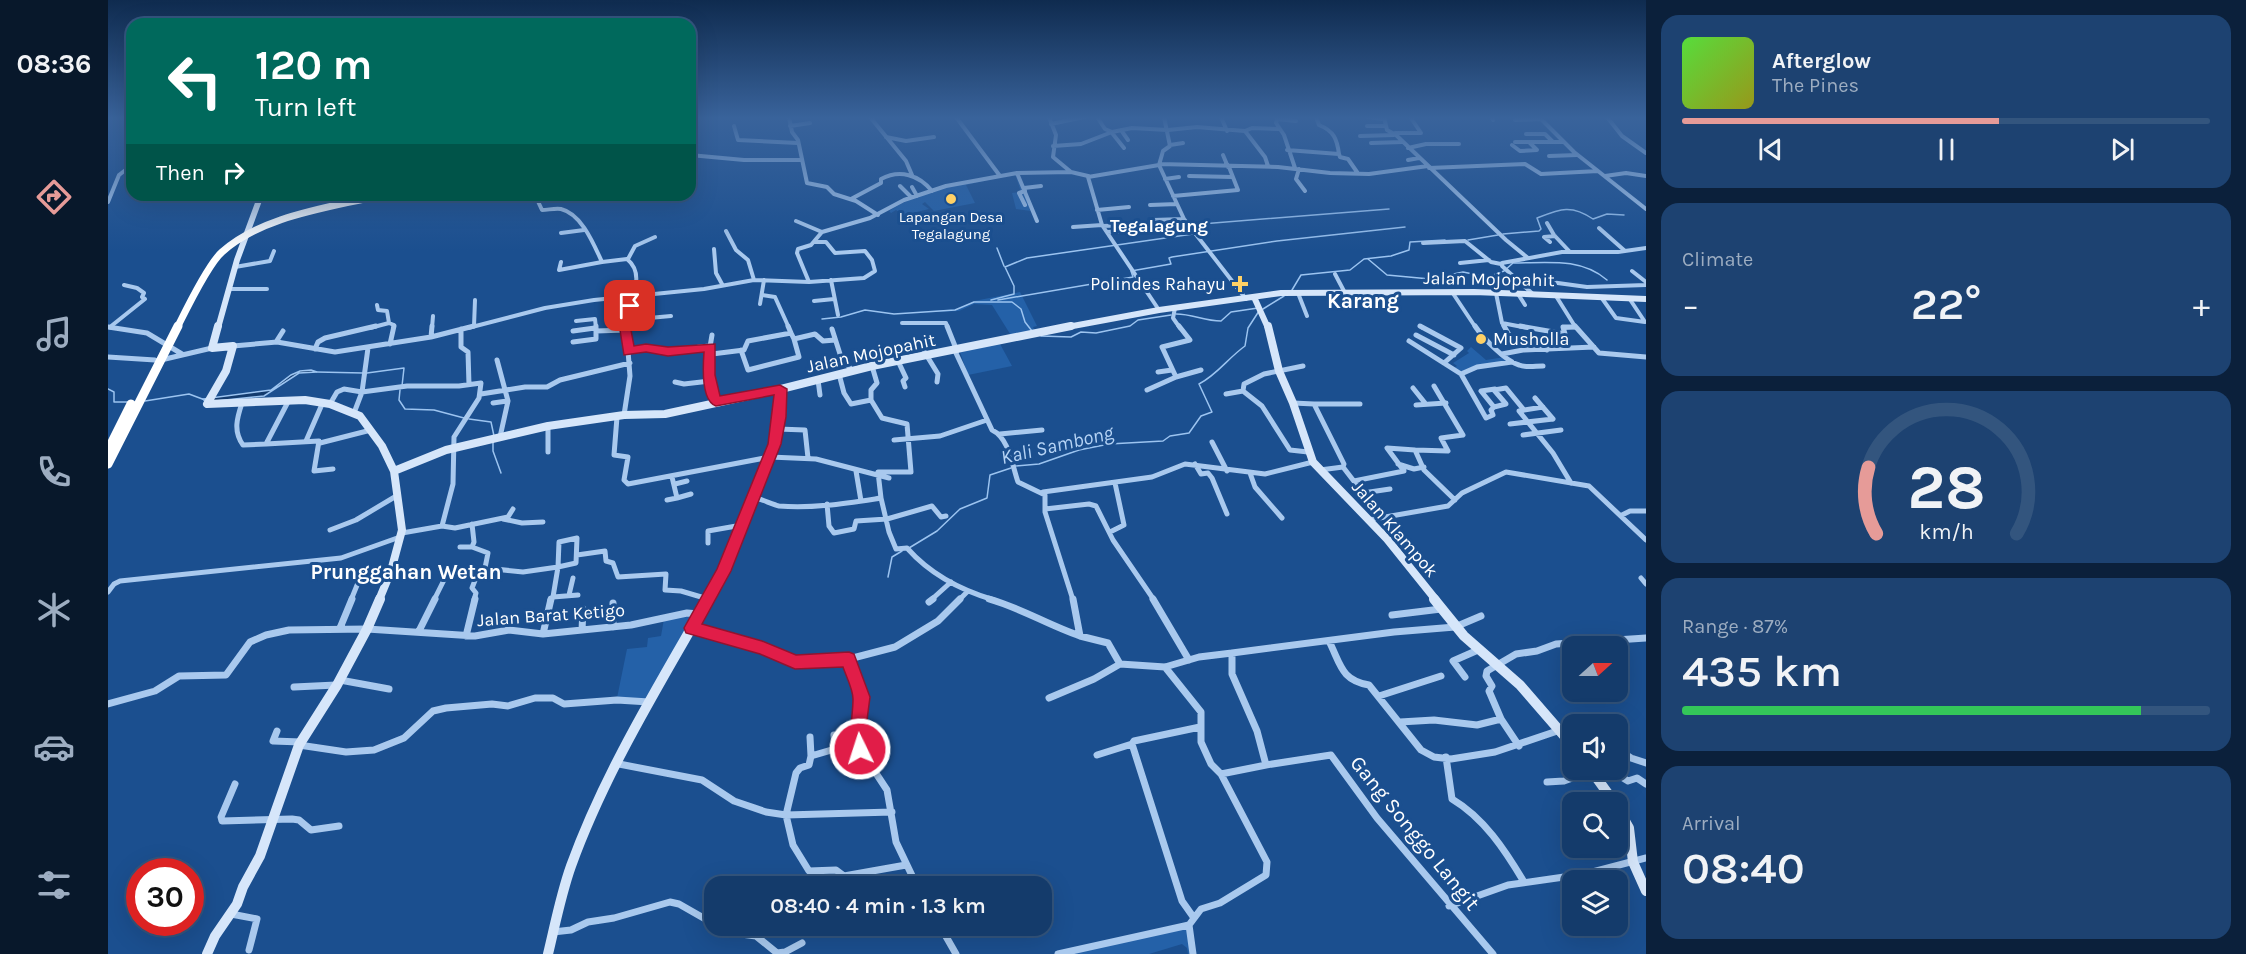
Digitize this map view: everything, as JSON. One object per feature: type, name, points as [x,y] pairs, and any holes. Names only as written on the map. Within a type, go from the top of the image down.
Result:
[{"type":"highway","points":[[108,464],[129,416],[192,290],[216,252],[277,218],[340,201]]},
{"type":"highway","points":[[247,233],[286,219],[357,201]]},
{"type":"highway","points":[[108,450],[111,441],[129,416]]},
{"type":"street","points":[[802,162],[808,183],[824,186],[834,194],[851,199],[878,215]]},
{"type":"street","points":[[907,162],[912,175]]},
{"type":"street","points":[[989,162],[1000,176]]},
{"type":"street","points":[[1058,162],[1071,172]]},
{"type":"street","points":[[1173,195],[1238,190],[1226,162]]},
{"type":"street","points":[[1267,162],[1268,166]]},
{"type":"street","points":[[1293,162],[1299,175],[1296,179],[1305,191]]},
{"type":"street","points":[[1350,162],[1357,172]]},
{"type":"street","points":[[1423,162],[1528,258]]},
{"type":"street","points":[[1586,162],[1646,209]]},
{"type":"street","points":[[809,282],[797,251],[813,242],[822,232],[878,215],[911,197],[940,188],[1017,173],[1071,172],[1088,176],[1160,164],[1268,166],[1338,174],[1396,172],[1408,168],[1525,164],[1541,174],[1598,171]]},
{"type":"street","points":[[1160,164],[1184,219],[1246,299]]},
{"type":"street","points":[[108,202],[119,175],[126,170]]},
{"type":"street","points":[[1017,173],[1037,221]]},
{"type":"street","points":[[1605,176],[1626,173],[1646,176]]},
{"type":"street","points":[[851,199],[881,183],[881,178],[889,174],[912,175],[925,182],[932,191]]},
{"type":"street","points":[[1088,176],[1094,188],[1097,210],[1103,226],[1159,310]]},
{"type":"street","points":[[1189,176],[1233,177]]},
{"type":"street","points":[[1165,179],[1179,177]]},
{"type":"street","points":[[936,182],[940,188]]},
{"type":"street","points":[[900,186],[911,197]]},
{"type":"street","points":[[1025,205],[1019,193],[1025,189],[1041,186]]},
{"type":"street","points":[[912,187],[917,196]]},
{"type":"street","points":[[212,348],[235,267],[259,201]]},
{"type":"street","points":[[538,201],[542,210],[567,211],[573,214],[598,250],[602,262]]},
{"type":"street","points":[[1150,205],[1177,204]]},
{"type":"street","points":[[1097,210],[1129,207]]},
{"type":"street","points":[[1072,227],[1153,224],[1153,220],[1158,219],[1184,219]]},
{"type":"street","points":[[796,221],[822,232]]},
{"type":"street","points":[[1547,223],[1555,236],[1570,252]]},
{"type":"street","points":[[1599,228],[1625,251]]},
{"type":"street","points":[[561,233],[584,230]]},
{"type":"street","points":[[726,231],[736,250],[748,260],[754,280]]},
{"type":"street","points":[[1107,232],[1128,231]]},
{"type":"street","points":[[1550,242],[1544,237],[1555,236]]},
{"type":"street","points":[[628,259],[635,246],[655,237]]},
{"type":"street","points":[[1423,243],[1465,241],[1489,260],[1503,267],[1534,295]]},
{"type":"street","points":[[108,357],[158,361],[212,348],[276,342],[329,352],[368,348],[431,337],[545,308],[609,297],[704,289],[754,280],[809,282],[865,277],[875,271],[872,260],[865,251],[835,253],[826,242],[813,242]]},
{"type":"street","points":[[1503,267],[1503,262],[1570,252],[1625,251],[1646,248]]},
{"type":"street","points":[[714,249],[716,273],[722,284]]},
{"type":"street","points":[[1638,249],[1646,255]]},
{"type":"street","points":[[235,267],[270,261],[274,251]]},
{"type":"street","points":[[561,262],[558,270],[628,259]]},
{"type":"street","points":[[628,259],[633,264],[637,277],[635,296],[626,330],[630,363],[629,388],[620,416],[614,455],[628,457],[625,482],[628,484],[672,477],[770,457],[808,458],[889,478]]},
{"type":"street","points":[[1460,263],[1489,260]]},
{"type":"street","points":[[1632,271],[1646,284]]},
{"type":"street","points":[[1335,274],[1345,293]]},
{"type":"street","points":[[1514,277],[1587,287],[1646,284]]},
{"type":"street","points":[[760,304],[764,280]]},
{"type":"street","points":[[831,280],[838,315]]},
{"type":"street","points":[[109,327],[145,299],[142,297],[144,293],[137,288],[124,285]]},
{"type":"street","points":[[230,289],[267,290]]},
{"type":"street","points":[[1452,292],[1482,336],[1502,354],[1520,366],[1543,366]]},
{"type":"street","name":"Jalan Mojopahit","points":[[393,471],[453,448],[548,426],[620,416],[660,415],[872,366],[1159,310],[1173,312],[1254,297],[1294,293],[1452,292],[1646,299]]},
{"type":"street","points":[[1294,293],[1307,316]]},
{"type":"street","points":[[1496,293],[1500,302],[1502,323],[1512,340],[1534,342],[1547,350]]},
{"type":"street","points":[[1518,294],[1525,305]]},
{"type":"street","points":[[741,350],[746,368],[749,370],[799,356],[775,297],[762,295]]},
{"type":"street","points":[[1557,296],[1575,327],[1605,355],[1646,357]]},
{"type":"street","points":[[606,308],[609,297]]},
{"type":"street","name":"Jalan Klampok","points":[[1254,297],[1270,331],[1279,371],[1293,403],[1313,462],[1394,549],[1455,627],[1478,650],[1520,685],[1561,731]]},
{"type":"street","points":[[1601,297],[1616,318],[1645,322]]},
{"type":"street","points":[[1629,298],[1645,322]]},
{"type":"street","points":[[814,301],[834,299]]},
{"type":"street","points":[[474,326],[475,300]]},
{"type":"street","points":[[377,305],[378,310],[389,314],[389,323]]},
{"type":"street","points":[[1173,312],[1190,340],[1162,347],[1176,377]]},
{"type":"street","points":[[627,320],[671,316]]},
{"type":"street","points":[[431,337],[433,318]]},
{"type":"street","points":[[573,342],[596,339],[595,319],[576,321]]},
{"type":"street","points":[[315,349],[322,338],[389,323],[393,324],[394,329],[390,344]]},
{"type":"street","points":[[902,323],[945,323],[992,430],[1000,434],[1041,430]]},
{"type":"street","points":[[1502,323],[1565,334],[1564,327],[1575,327]]},
{"type":"street","points":[[1420,326],[1461,348],[1444,363]]},
{"type":"street","points":[[109,327],[151,334],[182,354]]},
{"type":"street","points":[[461,329],[461,347],[468,353],[469,385]]},
{"type":"street","points":[[832,329],[842,358],[852,371]]},
{"type":"street","points":[[573,331],[626,330]]},
{"type":"street","points":[[276,342],[283,331]]},
{"type":"street","points":[[712,354],[741,350],[746,348],[748,341],[791,333]]},
{"type":"street","points":[[794,339],[815,334],[823,341],[835,340]]},
{"type":"street","points":[[712,335],[710,347],[712,354],[708,369],[716,402]]},
{"type":"street","points":[[1416,335],[1454,355]]},
{"type":"street","points":[[1409,340],[1461,374],[1484,417],[1493,415],[1491,410],[1494,407],[1506,404],[1495,389]]},
{"type":"street","points":[[1456,345],[1461,340]]},
{"type":"street","points":[[921,342],[938,374],[937,382]]},
{"type":"street","points":[[207,954],[215,936],[237,904],[243,887],[260,856],[300,743],[339,683],[367,628],[402,535],[393,471],[382,446],[361,417],[327,403],[289,400],[208,404],[210,396],[226,370],[233,346]]},
{"type":"street","points":[[628,348],[668,351],[710,347]]},
{"type":"street","points":[[1502,354],[1594,347]]},
{"type":"street","points":[[354,413],[362,392],[368,348]]},
{"type":"street","points":[[497,360],[507,401],[507,415],[500,429],[500,437]]},
{"type":"street","points":[[898,361],[906,378],[903,381],[905,387]]},
{"type":"street","points":[[1461,374],[1477,367],[1512,362]]},
{"type":"street","points":[[481,394],[547,387],[560,380],[630,363]]},
{"type":"street","points":[[872,366],[877,383],[871,390],[871,400],[882,418],[906,423],[909,439],[911,472],[878,472],[895,548],[908,549],[922,565],[967,592],[1010,605],[1034,615],[1053,627],[1108,643],[1120,664]]},
{"type":"street","points":[[1243,391],[1244,384],[1250,380],[1303,366]]},
{"type":"street","points":[[1158,372],[1172,370]]},
{"type":"street","points":[[1147,390],[1176,377],[1201,370]]},
{"type":"street","points":[[839,374],[844,393],[851,404],[871,400]]},
{"type":"street","points":[[818,380],[820,395]]},
{"type":"street","points":[[675,382],[684,384],[710,381]]},
{"type":"street","points":[[306,441],[327,403],[341,390],[362,392],[401,386],[480,383],[481,394],[455,435],[454,471],[447,513],[442,526]]},
{"type":"street","points":[[1354,481],[1404,471],[1387,448],[1448,451],[1441,438],[1463,435],[1446,402],[1434,386]]},
{"type":"street","points":[[1413,388],[1425,403]]},
{"type":"street","points":[[548,954],[578,850],[592,815],[620,764],[649,702],[723,571],[770,457],[778,429],[780,389]]},
{"type":"street","points":[[1494,407],[1481,391],[1508,389],[1524,410]]},
{"type":"street","points":[[1226,394],[1243,391],[1262,406],[1290,450],[1308,452]]},
{"type":"street","points":[[1510,424],[1553,419],[1535,398]]},
{"type":"street","points":[[266,444],[289,400]]},
{"type":"street","points":[[493,403],[507,401]]},
{"type":"street","points":[[1416,405],[1446,402]]},
{"type":"street","points":[[1293,403],[1360,404]]},
{"type":"street","points":[[242,404],[235,425],[240,442],[246,445],[306,441],[319,441],[320,443],[371,430]]},
{"type":"street","points":[[1314,404],[1343,466],[1363,493],[1390,489]]},
{"type":"street","points":[[1543,407],[1520,411],[1571,483]]},
{"type":"street","points":[[894,440],[940,436],[987,420]]},
{"type":"street","points":[[548,426],[548,452]]},
{"type":"street","points":[[778,429],[806,430],[808,458]]},
{"type":"street","points":[[1523,435],[1561,430]]},
{"type":"street","points":[[1000,434],[1020,484],[1043,492],[1156,476],[1180,465],[1195,464],[1227,471],[1270,473],[1313,462]]},
{"type":"street","points":[[1212,442],[1227,471]]},
{"type":"street","points":[[320,443],[314,471],[333,469]]},
{"type":"street","points":[[1416,450],[1434,482],[1455,500]]},
{"type":"street","points":[[1195,464],[1201,474],[1208,473],[1211,476],[1219,492],[1223,510],[1227,514]]},
{"type":"street","points":[[1398,464],[1414,468],[1424,467]]},
{"type":"street","points":[[1320,470],[1343,466]]},
{"type":"street","points":[[856,471],[861,501]]},
{"type":"street","points":[[1368,520],[1448,506],[1465,491],[1506,472],[1591,487],[1646,540]]},
{"type":"street","points":[[1250,473],[1255,487],[1282,518]]},
{"type":"street","points":[[672,477],[677,498]]},
{"type":"street","points":[[675,484],[687,481]]},
{"type":"street","points":[[1110,532],[1120,530],[1124,525],[1115,483]]},
{"type":"street","points":[[1043,492],[1046,499],[1045,509],[1072,597],[1080,636]]},
{"type":"street","points":[[667,500],[691,494]]},
{"type":"street","points":[[330,530],[356,520],[398,495]]},
{"type":"street","points":[[753,497],[766,500],[776,506],[882,498]]},
{"type":"street","points":[[826,504],[830,526],[834,533],[854,529],[856,521],[887,519],[932,506],[940,517],[946,516]]},
{"type":"street","points":[[1045,509],[1093,505],[1098,509],[1189,660]]},
{"type":"street","points":[[108,592],[114,584],[120,581],[336,559],[402,535],[442,526],[455,528],[510,516],[513,509]]},
{"type":"street","points":[[1622,515],[1630,511],[1646,511]]},
{"type":"street","points":[[498,519],[522,523],[543,522]]},
{"type":"street","points":[[472,524],[474,542],[472,547]]},
{"type":"street","points":[[708,543],[708,531],[742,525]]},
{"type":"street","points":[[466,636],[476,593],[472,588],[479,570],[484,568],[523,572],[558,567],[575,564],[577,538],[559,541],[558,567],[553,597],[548,603],[543,634]]},
{"type":"street","points":[[460,547],[472,547],[488,554],[484,568]]},
{"type":"street","points":[[577,555],[605,551],[606,560],[613,563],[617,576],[666,574],[668,577],[664,589],[681,591],[708,599]]},
{"type":"street","points":[[419,631],[445,578],[446,568]]},
{"type":"street","points":[[340,628],[362,573]]},
{"type":"street","points":[[569,595],[573,578]]},
{"type":"street","points":[[1641,578],[1646,584]]},
{"type":"street","points":[[928,602],[951,582]]},
{"type":"street","points":[[692,628],[762,648],[795,662],[849,659],[895,646],[938,621],[967,592]]},
{"type":"street","points":[[553,597],[578,595]]},
{"type":"street","points":[[612,603],[613,627]]},
{"type":"street","points":[[582,630],[583,609]]},
{"type":"street","points":[[1392,615],[1441,609]]},
{"type":"street","name":"Jalan Barat Ketigo","points":[[108,704],[154,691],[179,676],[226,675],[247,645],[266,635],[290,630],[367,628],[466,636],[509,630],[543,634],[638,624],[687,613],[699,614]]},
{"type":"street","points":[[1049,698],[1094,679],[1120,664],[1165,667],[1189,660],[1232,653],[1394,632],[1455,627],[1482,616]]},
{"type":"street","points":[[1520,746],[1501,719],[1489,691],[1492,686],[1486,673],[1516,654],[1537,651],[1556,644],[1646,638]]},
{"type":"street","points":[[1329,641],[1347,677],[1353,682],[1369,685],[1424,754],[1479,757],[1520,746],[1561,731]]},
{"type":"street","points":[[1465,677],[1453,661],[1478,650]]},
{"type":"street","points":[[1221,774],[1266,765],[1257,731],[1232,674],[1232,653]]},
{"type":"street","points":[[849,659],[861,697],[858,720],[862,754],[886,786],[896,842],[912,876]]},
{"type":"street","points":[[1058,954],[1191,921],[1201,909],[1220,903],[1260,881],[1266,875],[1267,862],[1221,774],[1204,752],[1201,742],[1201,712],[1165,667]]},
{"type":"street","points":[[1379,696],[1441,676]]},
{"type":"street","points":[[294,687],[339,683],[389,689]]},
{"type":"street","points":[[276,731],[273,741],[300,743],[346,752],[374,750],[404,738],[433,711],[446,708],[492,704],[508,706],[535,698],[553,698],[564,704],[617,700],[649,702]]},
{"type":"street","points":[[1400,722],[1434,720],[1477,725],[1501,719]]},
{"type":"street","points":[[1097,755],[1132,744],[1134,741],[1200,727]]},
{"type":"street","points":[[834,735],[835,747]]},
{"type":"street","points":[[810,737],[809,765],[800,768],[796,773],[786,815],[793,845],[805,868],[809,871],[836,870],[844,876],[906,865]]},
{"type":"street","points":[[811,756],[835,749],[835,747],[860,744]]},
{"type":"street","points":[[1132,744],[1182,901],[1191,921],[1193,954]]},
{"type":"street","name":"Gang Songgo Langit","points":[[1266,765],[1331,755],[1377,818],[1449,906],[1492,954]]},
{"type":"street","points":[[1628,756],[1646,763]]},
{"type":"street","points":[[1446,757],[1452,799],[1469,809],[1505,850],[1524,882]]},
{"type":"street","points":[[620,764],[702,780],[734,801],[766,812],[786,815],[892,812]]},
{"type":"street","points":[[1626,780],[1637,778],[1646,784]]},
{"type":"street","points":[[1547,782],[1567,780]]},
{"type":"street","points":[[235,784],[221,816],[222,821],[296,819],[316,831],[339,826]]},
{"type":"street","points":[[1628,826],[1633,862],[1646,891]]},
{"type":"street","points":[[1449,906],[1508,885],[1585,874],[1646,858]]},
{"type":"street","points":[[553,932],[566,931],[588,922],[614,918],[670,902],[679,904],[704,919]]},
{"type":"street","points":[[229,914],[257,919],[249,950]]},
{"type":"street","points":[[756,936],[777,953],[785,952],[802,943]]},
{"type":"street","points":[[946,936],[956,954]]},
{"type":"shaded area","points":[[1016,173],[1031,211],[1016,209],[1012,193],[1021,192],[1015,174],[966,185],[975,203],[934,211],[925,202],[922,204],[929,209],[904,215],[896,210],[891,213],[889,211],[918,196],[934,191]]},
{"type":"shaded area","points":[[1020,292],[1037,326],[1033,327],[1035,331],[1012,337],[992,305],[974,304],[959,311],[903,313],[959,309],[974,301]]},
{"type":"shaded area","points":[[999,342],[1012,366],[968,375],[960,352]]},
{"type":"shaded area","points":[[1471,347],[1486,360],[1505,357],[1509,361],[1461,372],[1454,368],[1457,366],[1453,363],[1469,353],[1467,351]]},
{"type":"shaded area","points":[[300,371],[317,372],[299,373],[264,396],[206,402],[203,399],[271,390],[291,375]]},
{"type":"shaded area","points":[[687,614],[692,617],[648,700],[617,698],[627,649],[647,647],[648,638],[661,636],[664,619]]},
{"type":"shaded area","points":[[1186,927],[1191,954],[1188,954],[1187,948],[1182,944],[1149,954],[1061,954]]},
{"type":"waterway","points":[[991,300],[1014,294],[1014,286],[1005,267],[1027,258],[1193,234],[1187,226],[1189,225],[1389,209]]},
{"type":"waterway","name":"Kali Sambong","points":[[1503,234],[1539,231],[1541,229],[1537,218],[1559,210],[1578,211],[1593,219],[1607,214],[1624,215]]},
{"type":"waterway","points":[[998,300],[1133,277],[1131,271],[1171,264],[1169,258],[1172,257],[1277,241],[1405,227]]},
{"type":"waterway","name":"Kali Sambong","points":[[1468,240],[1498,235]]},
{"type":"waterway","name":"Kali Sambong","points":[[1292,290],[1301,275],[1350,270],[1364,259],[1391,256],[1409,250],[1410,242],[1445,240]]},
{"type":"waterway","points":[[997,248],[1004,266]]},
{"type":"waterway","points":[[1368,259],[1387,275],[1430,279],[1463,272],[1488,277],[1504,271],[1513,263],[1550,262],[1586,268],[1607,280]]},
{"type":"waterway","name":"Kali Sambong","points":[[1263,309],[1284,296]]},
{"type":"waterway","points":[[822,319],[841,317],[865,310],[894,314],[955,310],[974,302],[1012,302],[1021,309],[1025,322],[1032,331]]},
{"type":"waterway","points":[[1176,314],[1221,321],[1231,312],[1258,308]]},
{"type":"waterway","name":"Kali Sambong","points":[[1015,466],[1039,464],[1079,450],[1109,444],[1163,441],[1170,436],[1189,433],[1201,416],[1212,412],[1199,384],[1245,346],[1248,328],[1259,311]]},
{"type":"waterway","points":[[1041,336],[1071,337],[1081,332],[1096,333],[1130,326],[1138,320],[1171,315]]},
{"type":"waterway","points":[[367,373],[404,368],[402,386]]},
{"type":"waterway","points":[[317,372],[363,373]]},
{"type":"waterway","points":[[108,389],[114,392],[114,402],[128,402]]},
{"type":"waterway","points":[[400,390],[399,400],[405,409],[434,410],[464,418]]},
{"type":"waterway","points":[[145,401],[189,394],[205,400]]},
{"type":"waterway","points":[[469,419],[491,422],[494,436]]},
{"type":"waterway","points":[[493,441],[493,451],[501,473]]},
{"type":"waterway","name":"Kali Sambong","points":[[909,548],[937,531],[960,509],[987,498],[990,475],[1011,468]]},
{"type":"waterway","name":"Kali Sambong","points":[[888,577],[892,557],[902,551]]},
{"type":"place","name":"Lapangan Desa Tegalagung","points":[[951,199]]},
{"type":"place","name":"Polindes Rahayu","points":[[1240,284]]},
{"type":"place","name":"Musholla","points":[[1481,339]]},
{"type":"district","name":"Tegalagung","points":[[1159,226]]},
{"type":"district","name":"Karang","points":[[1363,301]]},
{"type":"district","name":"Prunggahan Wetan","points":[[406,572]]},
{"type":"route","points":[[630,306],[626,323],[628,352],[646,348],[668,351],[710,347],[712,354],[708,369],[716,402],[780,389],[779,417],[774,444],[719,580],[692,628],[762,648],[795,662],[810,663],[849,659],[861,697],[858,720],[860,749]]}]
